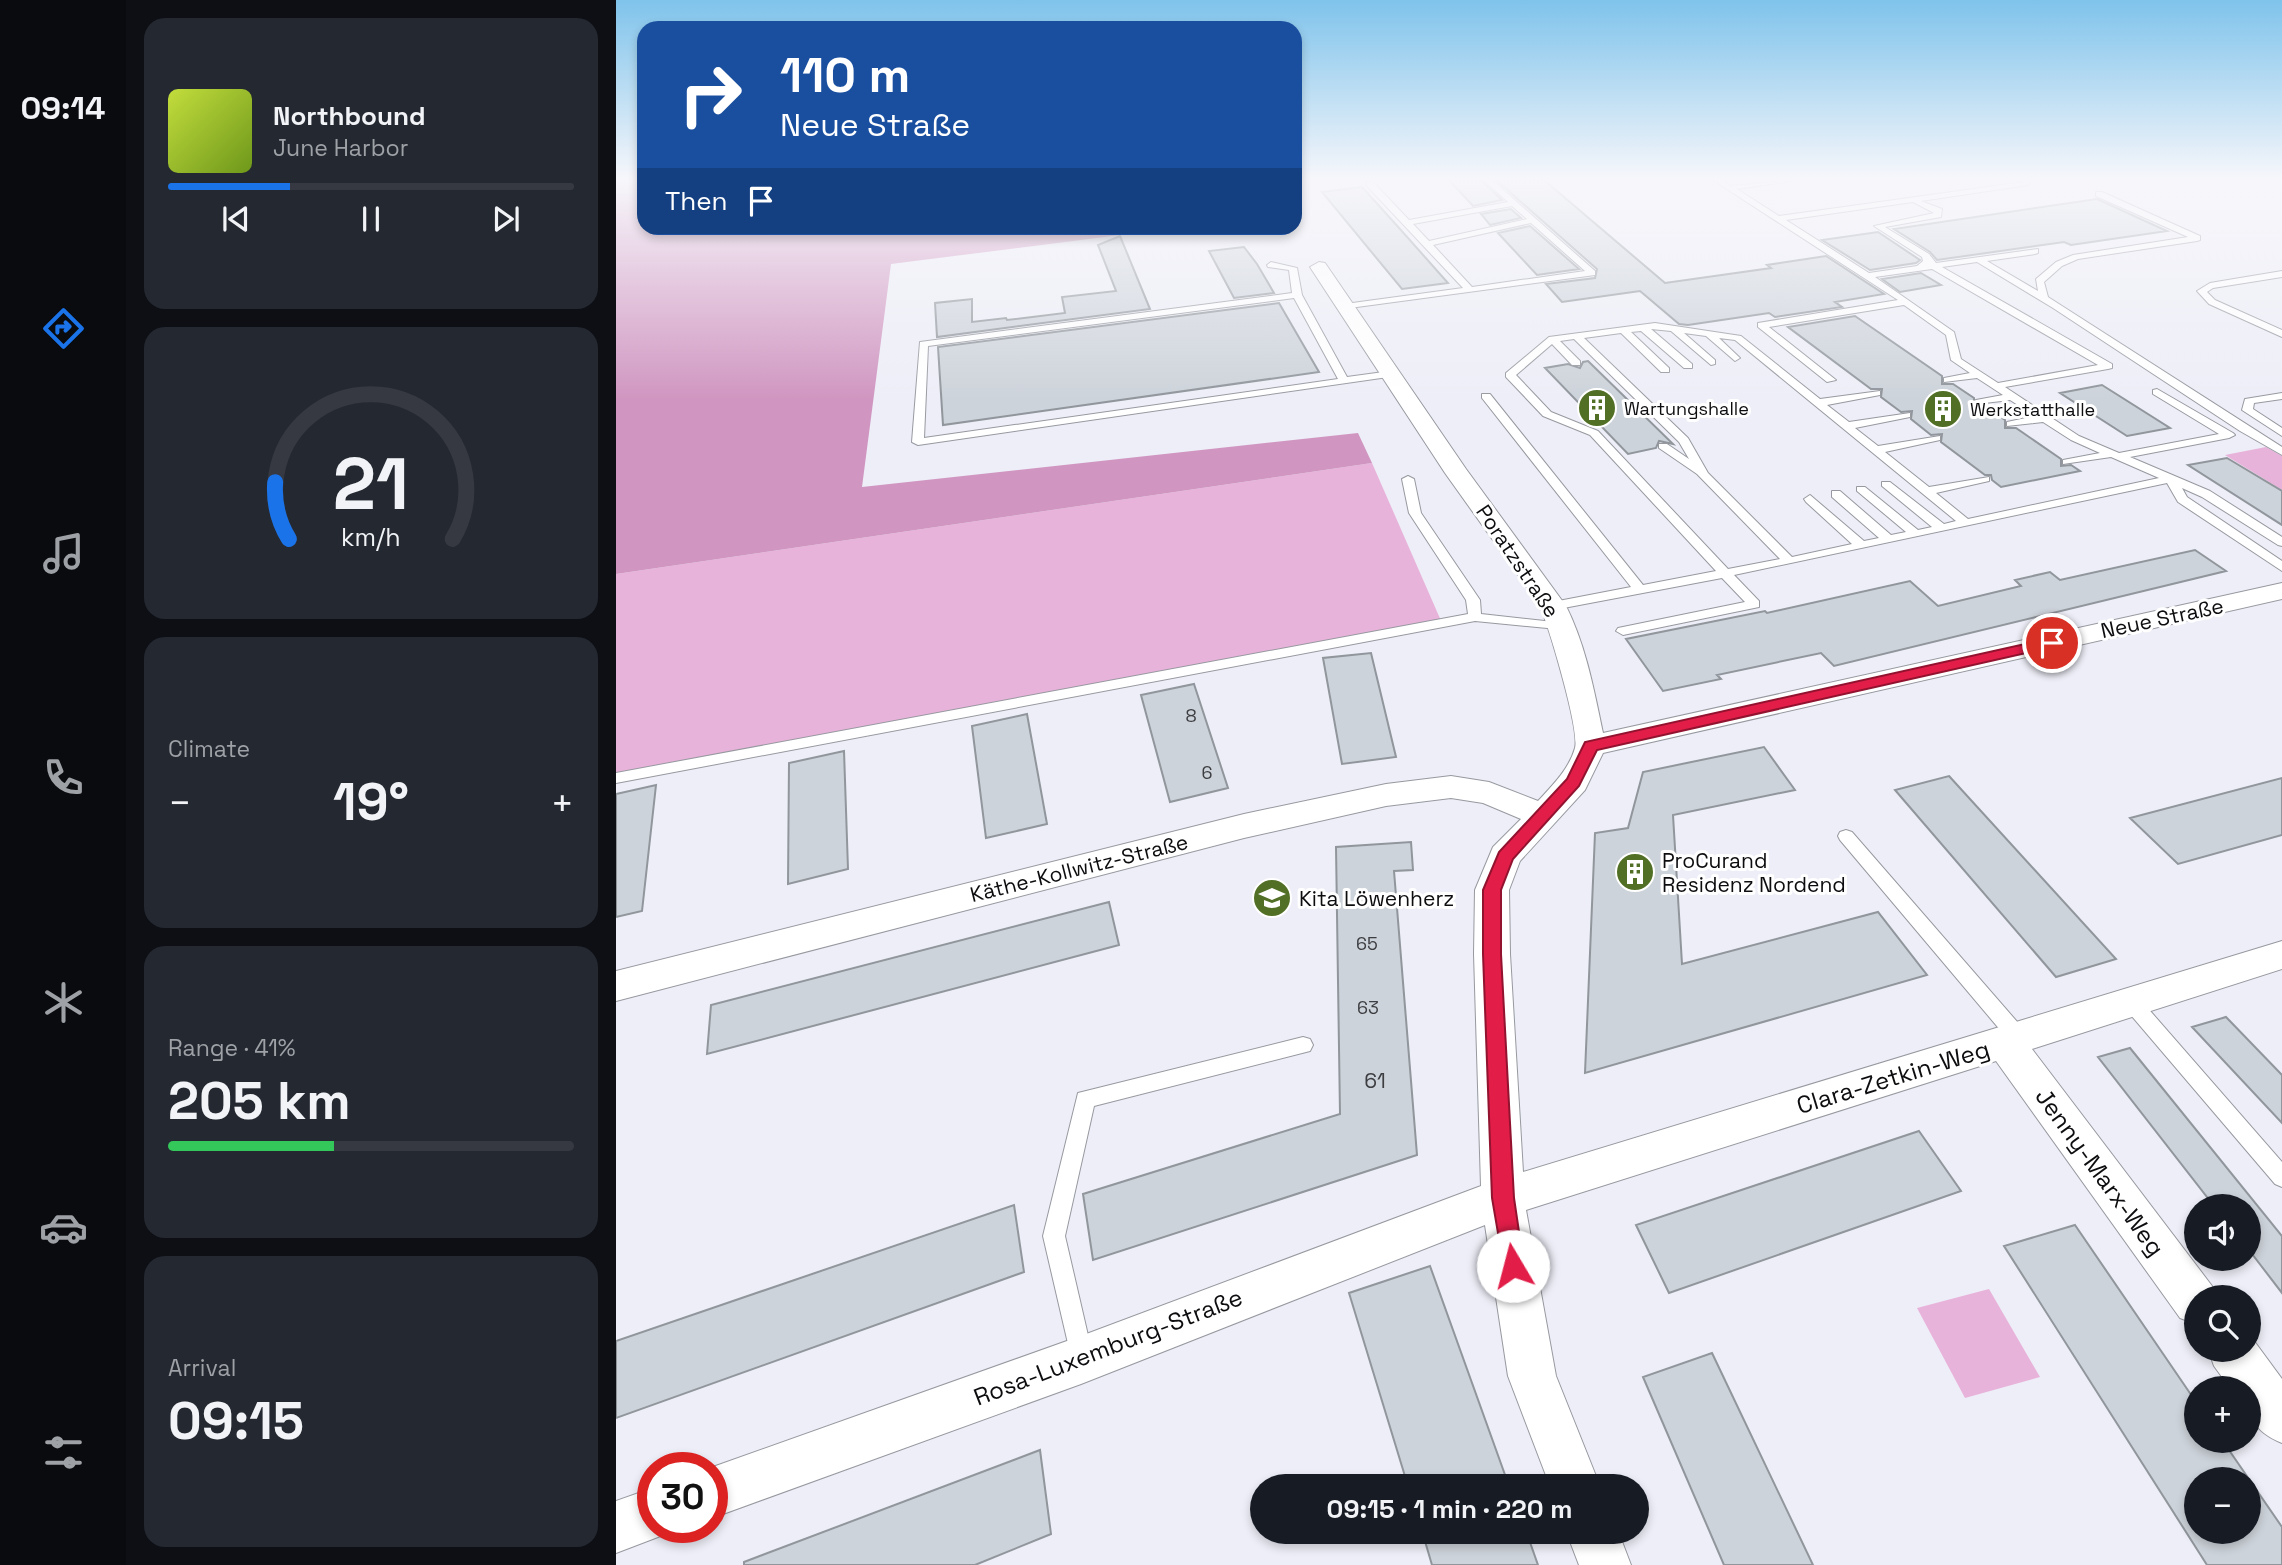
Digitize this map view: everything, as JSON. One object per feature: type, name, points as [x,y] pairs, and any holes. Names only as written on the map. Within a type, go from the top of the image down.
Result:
[{"type":"street","name":"Poratzstraße","points":[[1319,267],[1558,617],[1591,746]]},
{"type":"street","name":"Neue Straße","points":[[1591,746],[2282,591]]},
{"type":"street","points":[[1570,1474],[1532,1376],[1503,1198],[1492,954],[1492,890],[1505,856],[1573,782],[1591,746]]},
{"type":"street","name":"Käthe-Kollwitz-Straße","points":[[616,986],[1231,830],[1386,795],[1451,787],[1489,793],[1542,815]]},
{"type":"street","name":"Clara-Zetkin-Weg","points":[[1503,1198],[2282,954]]},
{"type":"street","name":"Jenny-Marx-Weg","points":[[2012,1040],[2184,1285]]},
{"type":"street","name":"Rosa-Luxemburg-Straße","points":[[728,1487],[1081,1360],[1503,1198]]},
{"type":"street","points":[[2240,1362],[2282,1419]]},
{"type":"street","points":[[616,1527],[637,1520]]},
{"type":"street","points":[[1597,1544],[1605,1565]]},
{"type":"lane","points":[[1435,253],[1470,290]]},
{"type":"lane","points":[[1345,307],[1592,273],[1570,253]]},
{"type":"lane","points":[[1831,253],[1951,334],[1956,360],[2011,397],[2075,438],[2206,494],[2282,542]]},
{"type":"lane","points":[[1917,253],[2108,366],[1996,387]]},
{"type":"lane","points":[[1867,276],[1919,269],[1931,263],[1979,260],[2022,253]]},
{"type":"lane","points":[[2044,296],[2039,281],[2059,264],[2076,257],[2101,253]]},
{"type":"lane","points":[[1979,260],[2044,296],[2195,399],[2282,452]]},
{"type":"lane","points":[[1271,265],[1293,268],[1297,295],[1344,381]]},
{"type":"lane","points":[[2282,274],[2210,286],[2202,291],[2212,302],[2282,334]]},
{"type":"lane","points":[[1297,295],[923,344],[918,442],[1391,374]]},
{"type":"lane","points":[[1831,380],[1761,325],[1905,302]]},
{"type":"lane","points":[[1644,328],[1688,366]]},
{"type":"lane","points":[[1623,631],[1754,604],[1594,433],[1547,414],[1510,375],[1552,339],[1644,328],[1674,329],[1738,338],[1966,523]]},
{"type":"lane","points":[[1674,329],[1711,362]]},
{"type":"lane","points":[[1623,330],[1665,370]]},
{"type":"lane","points":[[1709,334],[1735,358]]},
{"type":"lane","points":[[1576,336],[1684,440],[1703,475]]},
{"type":"lane","points":[[1552,339],[1576,363]]},
{"type":"lane","points":[[1948,380],[1979,375]]},
{"type":"lane","points":[[1818,403],[1876,393]]},
{"type":"lane","points":[[2067,463],[2229,435],[2157,393]]},
{"type":"lane","points":[[1486,396],[1639,588]]},
{"type":"lane","points":[[2281,396],[2249,401],[2247,410],[2282,433]]},
{"type":"lane","points":[[1980,402],[2011,397]]},
{"type":"lane","points":[[1847,426],[1906,415]]},
{"type":"lane","points":[[2011,424],[2044,418]]},
{"type":"lane","points":[[1876,450],[1936,438]]},
{"type":"lane","points":[[2266,443],[2282,444]]},
{"type":"lane","points":[[1663,446],[1703,475],[1789,561]]},
{"type":"lane","points":[[1408,479],[1415,513],[1473,600],[1475,617]]},
{"type":"lane","points":[[1927,491],[1985,479]]},
{"type":"lane","points":[[616,778],[1475,617],[1558,617],[1639,588],[1789,561],[2171,479]]},
{"type":"lane","points":[[2171,479],[2182,499],[2282,567]]},
{"type":"lane","points":[[1886,484],[1941,527]]},
{"type":"lane","points":[[1861,489],[1914,533]]},
{"type":"lane","points":[[1836,494],[1888,539]]},
{"type":"lane","points":[[1810,499],[1861,545]]},
{"type":"lane","points":[[1846,836],[2012,1040]]},
{"type":"lane","points":[[2131,1002],[2282,1177]]},
{"type":"lane","points":[[1081,1360],[1054,1236],[1085,1099],[1303,1045]]},
{"type":"shaded area","points":[[616,253],[978,253],[891,264],[862,487],[1358,433],[1372,463],[616,574]]},
{"type":"shaded area","points":[[2266,447],[2282,456],[2282,490],[2225,455]]},
{"type":"shaded area","points":[[1372,463],[1442,623],[616,780],[616,574]]},
{"type":"shaded area","points":[[1989,1289],[2040,1377],[1965,1398],[1917,1308]]},
{"type":"building","points":[[1101,253],[1127,253],[1150,309],[937,337],[935,303],[972,299],[972,322],[1007,320],[1065,313],[1062,297],[1116,291]]},
{"type":"building","points":[[1210,253],[1249,253],[1274,293],[1234,298]]},
{"type":"building","points":[[1372,253],[1421,253],[1448,283],[1402,289]]},
{"type":"building","points":[[1517,253],[1561,253],[1579,269],[1537,275]]},
{"type":"building","points":[[1579,253],[1630,253],[1665,283],[1771,268],[1767,265],[1826,256],[1884,294],[1835,302],[1842,307],[1775,317],[1769,313],[1688,325],[1679,324],[1640,291],[1562,302],[1546,284],[1595,278],[1597,269]]},
{"type":"building","points":[[1843,253],[1910,253],[1920,260],[1916,263],[1870,270]]},
{"type":"building","points":[[1931,253],[1986,253],[1937,260]]},
{"type":"building","points":[[1921,273],[1941,285],[1900,292],[1882,279]]},
{"type":"building","points":[[1279,303],[1319,372],[943,425],[938,347]]},
{"type":"building","name":"Werkstatthalle","points":[[1855,316],[1942,376],[1942,384],[1953,384],[1974,398],[1974,406],[1984,406],[2005,420],[2005,428],[2016,428],[2061,459],[2061,466],[2071,465],[2080,471],[2001,487],[1992,480],[1991,475],[1985,475],[1941,442],[1942,434],[1931,435],[1911,419],[1912,411],[1901,412],[1881,397],[1882,389],[1871,389],[1788,327]]},
{"type":"building","points":[[1588,361],[1673,444],[1659,441],[1656,448],[1628,454],[1545,368],[1568,364],[1580,368],[1583,362]]},
{"type":"building","points":[[2102,385],[2170,428],[2127,436],[2060,393]]},
{"type":"building","points":[[2227,458],[2282,491],[2282,525],[2188,465]]},
{"type":"building","points":[[2195,550],[2226,571],[1834,666],[1821,653],[1717,675],[1721,679],[1663,691],[1626,639],[1765,611],[1767,613],[1910,581],[1938,606],[2021,586],[2015,580],[2050,572],[2060,580]]},
{"type":"building","points":[[1371,653],[1396,757],[1342,764],[1323,658]]},
{"type":"building","points":[[1194,684],[1228,788],[1170,802],[1141,695]]},
{"type":"building","points":[[1027,714],[1047,824],[986,838],[972,726]]},
{"type":"building","name":"ProCurand Residenz Nordend","points":[[1764,747],[1795,790],[1673,815],[1682,964],[1878,912],[1927,975],[1585,1073],[1595,833],[1628,828],[1643,772]]},
{"type":"building","points":[[844,751],[848,869],[788,884],[789,763]]},
{"type":"building","points":[[1949,776],[2116,959],[2056,977],[1895,790]]},
{"type":"building","points":[[2282,778],[2282,835],[2178,864],[2130,818]]},
{"type":"building","points":[[656,785],[642,911],[616,917],[616,794]]},
{"type":"building","points":[[1411,842],[1413,870],[1394,871],[1417,1155],[1093,1260],[1083,1194],[1340,1114],[1336,847]]},
{"type":"building","points":[[1109,902],[1119,945],[707,1054],[711,1005]]},
{"type":"building","points":[[2226,1017],[2282,1075],[2282,1123],[2192,1027]]},
{"type":"building","points":[[2130,1048],[2248,1194],[2205,1194],[2098,1057]]},
{"type":"building","points":[[1919,1131],[1961,1191],[1669,1293],[1636,1225]]},
{"type":"building","points":[[1014,1205],[1024,1272],[616,1418],[616,1341]]},
{"type":"building","points":[[2261,1210],[2282,1236],[2282,1293],[2261,1266]]},
{"type":"building","points":[[2075,1225],[2184,1384],[2184,1453],[2231,1453],[2241,1467],[2184,1467],[2184,1529],[2004,1246]]},
{"type":"building","points":[[1430,1266],[1505,1474],[1404,1474],[1349,1293]]},
{"type":"building","points":[[1712,1353],[1813,1565],[1724,1565],[1643,1377]]},
{"type":"building","points":[[1040,1450],[1051,1534],[975,1565],[744,1565],[744,1562]]},
{"type":"building","points":[[2261,1496],[2282,1527],[2282,1565],[2207,1565],[2194,1544],[2261,1544]]},
{"type":"building","points":[[1426,1544],[1531,1544],[1538,1565],[1432,1565]]},
{"type":"place","name":"Wartungshalle","points":[[1597,408]]},
{"type":"place","name":"Werkstatthalle","points":[[1943,409]]},
{"type":"place","name":"ProCurand Residenz Nordend","points":[[1635,872]]},
{"type":"place","name":"Kita Löwenherz","points":[[1272,898]]},
{"type":"route","points":[[1513,1266],[1503,1198],[1492,954],[1492,890],[1505,856],[1573,782],[1591,746],[2052,643]]}]
